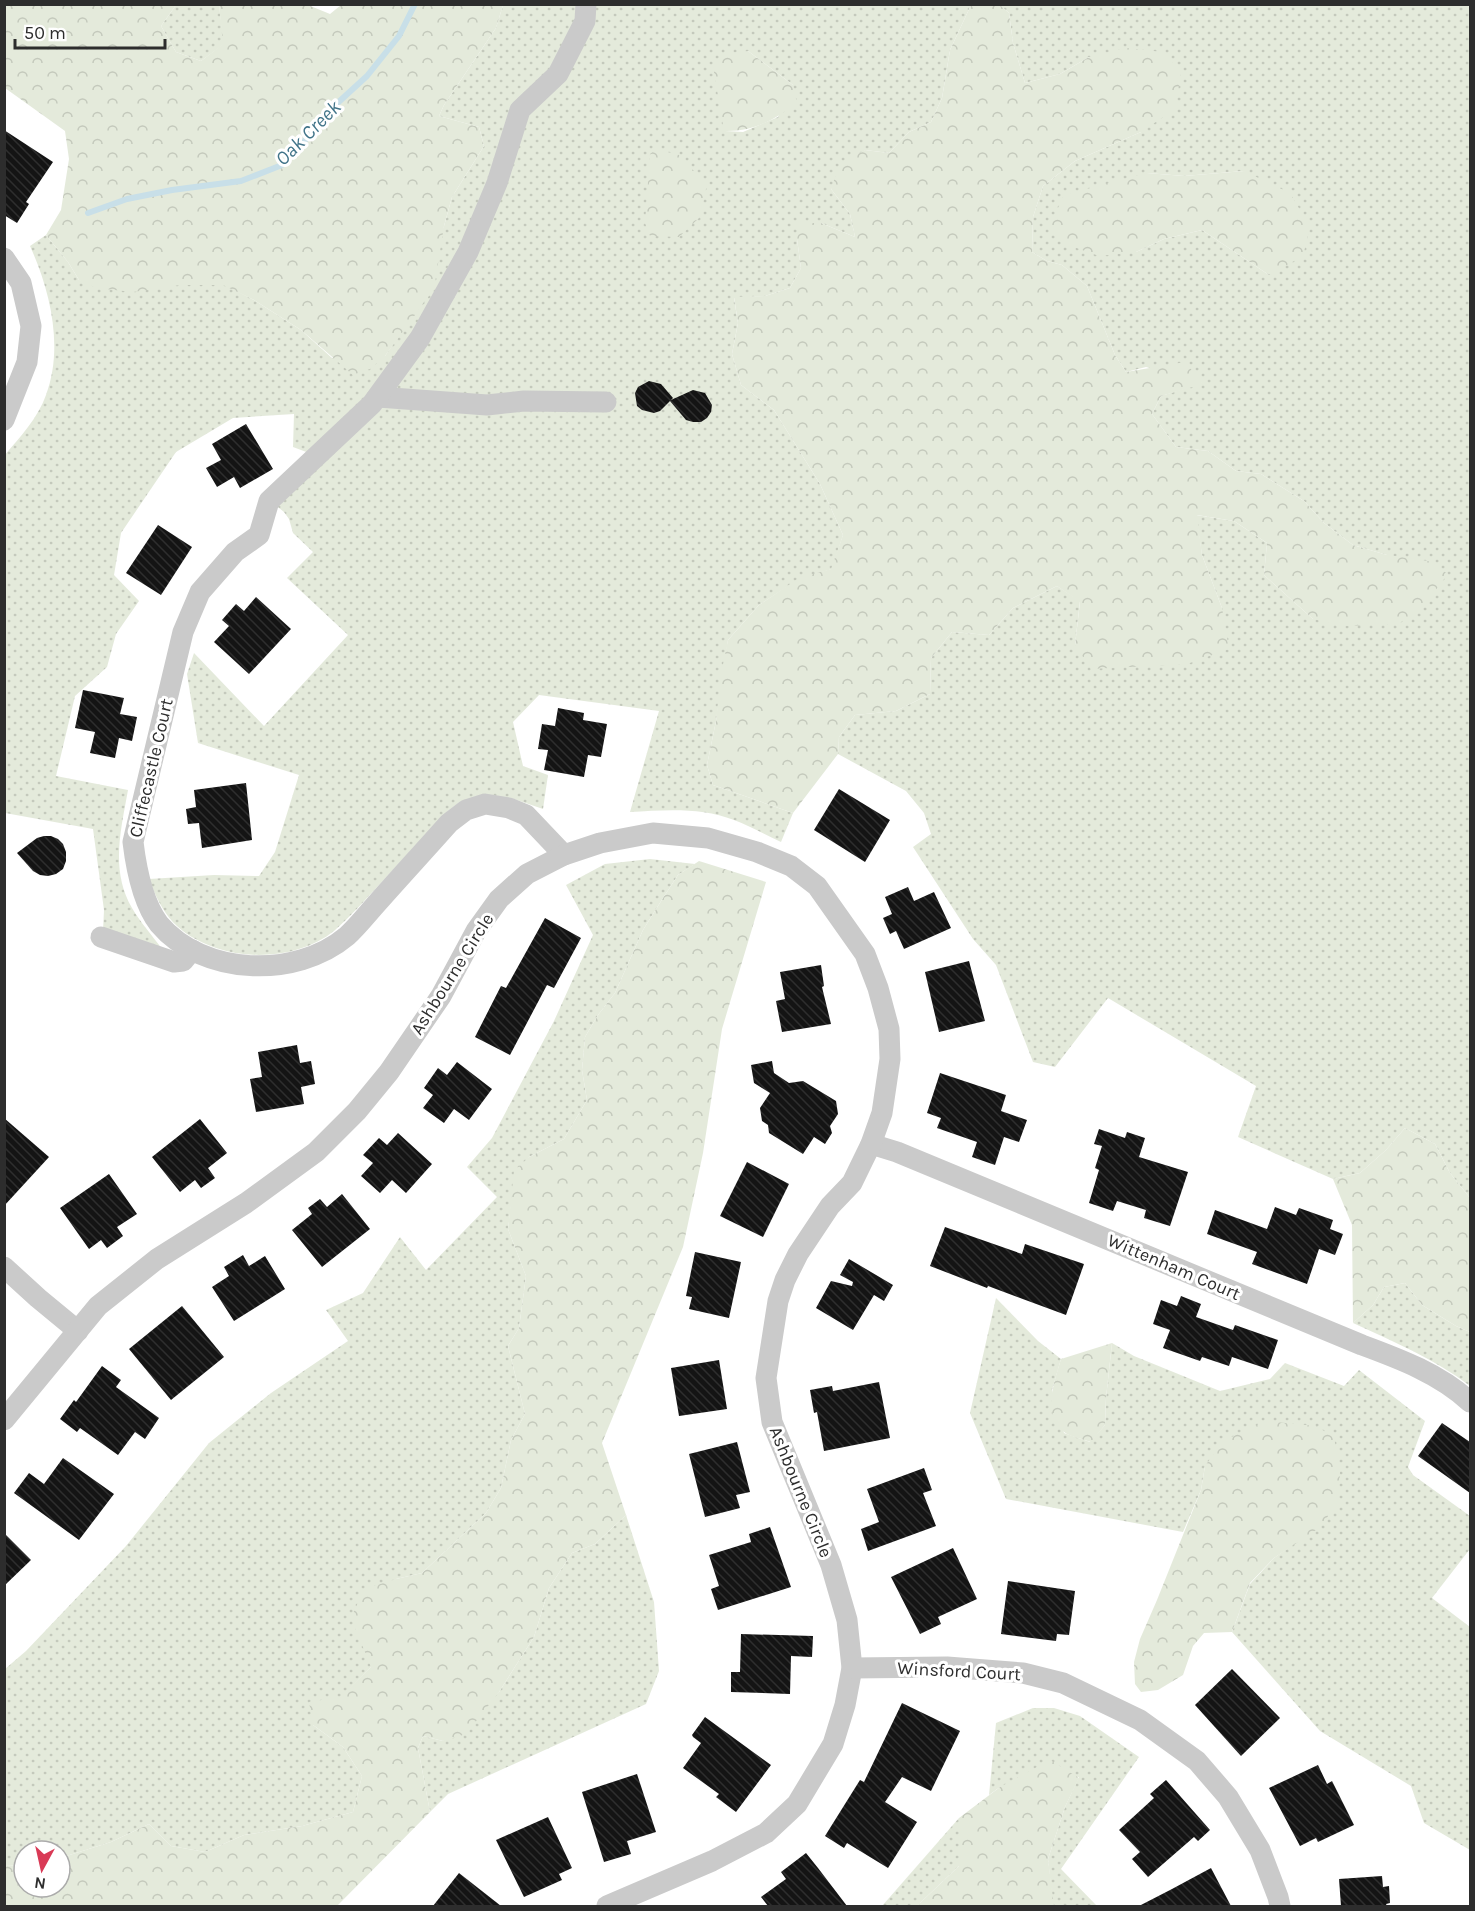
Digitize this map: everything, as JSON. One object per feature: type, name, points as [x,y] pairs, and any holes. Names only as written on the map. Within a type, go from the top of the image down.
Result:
[{"type":"street","points":[[378,397],[420,338],[468,252],[497,183],[520,110],[558,74],[585,21],[586,4]]},
{"type":"street","points":[[4,258],[21,283],[31,326],[27,362],[4,420]]},
{"type":"street","points":[[378,397],[487,405],[524,401],[606,402]]},
{"type":"street","name":"Cliffecastle Court","points":[[378,397],[269,501],[259,535],[235,552],[200,592],[183,632],[133,842],[135,866],[141,885],[158,923],[192,950],[212,960],[242,966],[271,966],[304,959],[346,936],[449,823],[466,810],[485,804],[508,808],[526,815],[564,855]]},
{"type":"street","name":"Ashbourne Circle","points":[[4,1420],[98,1306],[156,1259],[246,1203],[316,1152],[357,1111],[389,1072],[441,996],[476,931],[499,899],[527,874],[564,855],[600,843],[652,832],[708,838],[757,852],[791,866],[817,886],[865,954],[878,988],[889,1029],[890,1059],[882,1113],[872,1144],[852,1183],[824,1215],[798,1254],[785,1280],[778,1301],[766,1378],[772,1422],[831,1565],[847,1620],[852,1668],[845,1705],[832,1744],[797,1804],[766,1833],[712,1861],[607,1906]]},
{"type":"street","points":[[101,937],[174,962],[183,961],[192,950]]},
{"type":"street","name":"Wittenham Court","points":[[872,1144],[897,1152],[1394,1357],[1456,1388],[1470,1402]]},
{"type":"street","points":[[4,1267],[78,1331]]},
{"type":"street","name":"Winsford Court","points":[[852,1668],[946,1666],[1023,1673],[1064,1683],[1140,1720],[1197,1761],[1228,1797],[1260,1850],[1280,1906]]},
{"type":"green space","points":[[5,4],[176,5],[161,26],[176,52],[201,61],[223,44],[219,5],[308,5],[330,14],[341,5],[503,5],[496,28],[439,116],[479,127],[484,146],[452,197],[444,226],[434,289],[385,356],[370,369],[353,375],[301,330],[254,300],[223,285],[180,285],[133,292],[96,288],[79,280],[46,235],[61,210],[69,159],[65,131],[5,88]]},
{"type":"green space","points":[[176,5],[219,5],[224,44],[201,61],[176,52],[161,26]]},
{"type":"green space","points":[[503,5],[971,5],[950,50],[942,98],[931,122],[909,132],[889,153],[865,150],[831,189],[850,214],[855,237],[821,223],[797,239],[801,268],[790,288],[765,296],[734,298],[738,323],[732,354],[741,385],[774,410],[820,484],[843,535],[832,569],[799,579],[759,605],[728,640],[707,765],[713,785],[793,813],[781,842],[740,822],[709,813],[683,810],[630,812],[659,711],[539,695],[513,722],[523,766],[548,775],[543,809],[511,798],[461,801],[448,811],[340,926],[308,946],[277,954],[230,952],[202,943],[181,930],[166,913],[149,879],[214,875],[259,876],[275,852],[299,775],[198,743],[187,674],[194,653],[264,726],[348,635],[287,578],[313,552],[293,533],[289,519],[284,512],[263,495],[309,453],[293,447],[294,414],[233,418],[176,452],[121,533],[114,575],[139,601],[116,634],[107,667],[75,696],[56,776],[128,790],[120,835],[121,879],[132,908],[162,949],[103,931],[104,910],[93,829],[5,813],[4,456],[28,427],[43,403],[54,358],[49,300],[30,246],[46,235],[79,280],[180,285],[223,284],[254,300],[301,330],[332,358],[385,356],[407,324],[444,226],[452,197],[484,146],[479,127],[439,116],[496,28]],"holes":[[[748,51],[793,85],[778,117],[743,132],[725,131],[720,100]]]},
{"type":"green space","points":[[971,5],[1000,5],[1009,13],[1013,43],[1025,83],[1060,74],[1089,57],[1126,48],[1163,52],[1181,73],[1175,109],[1141,132],[1075,161],[1043,186],[1033,217],[1032,252],[1047,261],[1062,265],[1087,286],[1115,355],[1126,372],[1185,362],[1203,384],[1161,396],[1152,414],[1176,447],[1208,451],[1236,471],[1261,474],[1304,501],[1324,523],[1353,545],[1387,555],[1428,561],[1448,574],[1421,609],[1398,624],[1342,626],[1313,619],[1264,575],[1267,543],[1234,521],[1197,515],[1202,555],[1222,608],[1229,649],[1187,664],[1091,669],[1075,645],[1080,602],[1057,586],[1013,608],[989,635],[952,632],[931,658],[930,694],[896,711],[855,715],[839,737],[838,754],[793,813],[713,785],[707,765],[716,721],[721,674],[728,640],[759,605],[799,578],[831,569],[843,535],[820,484],[774,410],[741,385],[732,354],[738,323],[734,297],[765,296],[790,288],[801,268],[797,239],[798,223],[821,223],[855,237],[850,214],[831,189],[840,163],[865,150],[889,153],[909,132],[931,122],[942,98],[950,50]]},
{"type":"green space","points":[[1000,5],[1470,5],[1470,1198],[1450,1173],[1435,1144],[1405,1128],[1386,1150],[1360,1173],[1333,1179],[1238,1137],[1256,1086],[1108,998],[1055,1067],[1033,1062],[996,965],[973,939],[913,847],[931,834],[924,813],[906,791],[838,754],[839,737],[855,715],[896,711],[930,694],[931,658],[952,632],[989,635],[1013,608],[1057,586],[1080,601],[1075,645],[1222,608],[1202,555],[1196,515],[1234,521],[1267,543],[1264,575],[1313,619],[1387,555],[1353,545],[1324,523],[1304,501],[1261,474],[1236,471],[1208,451],[1176,447],[1152,414],[1161,396],[1202,383],[1146,367],[1126,372],[1115,355],[1087,286],[1062,265],[1047,261],[1032,252],[1033,217],[1043,186],[1075,161],[1141,132],[1089,57],[1060,74],[1025,83],[1013,43],[1009,13]],"holes":[[[1244,171],[1269,275],[1202,230],[1164,239],[1136,252],[1147,173],[1184,176]]]},
{"type":"green space","points":[[748,51],[793,85],[797,103],[763,124],[735,131],[724,131],[713,66],[731,53]]},
{"type":"green space","points":[[656,149],[679,155],[707,185],[699,218],[679,237],[650,236],[645,223],[650,154]]},
{"type":"green space","points":[[1244,171],[1290,193],[1310,227],[1303,256],[1269,275],[1202,230],[1164,239],[1136,252],[1099,256],[1071,246],[1050,225],[1064,195],[1147,173],[1184,176]]},
{"type":"green space","points":[[650,859],[695,864],[678,875],[663,898],[643,930],[615,993],[585,1037],[582,1070],[587,1100],[564,1139],[529,1157],[511,1206],[508,1229],[526,1276],[519,1328],[508,1346],[525,1414],[511,1440],[501,1488],[486,1513],[422,1573],[396,1579],[371,1667],[313,1725],[343,1747],[362,1776],[353,1812],[302,1826],[244,1835],[205,1852],[171,1846],[149,1824],[111,1842],[72,1854],[72,1839],[12,1839],[12,1866],[5,1866],[5,1669],[26,1651],[126,1546],[209,1443],[271,1393],[348,1341],[326,1310],[363,1293],[400,1237],[426,1270],[497,1197],[467,1167],[492,1138],[554,1021],[593,935],[566,885],[605,864]]},
{"type":"green space","points":[[699,861],[766,882],[722,1029],[703,1153],[683,1247],[602,1443],[626,1515],[595,1544],[572,1553],[549,1588],[534,1637],[499,1692],[466,1734],[443,1741],[423,1736],[418,1748],[430,1812],[337,1906],[5,1906],[5,1866],[12,1866],[12,1899],[72,1899],[72,1854],[111,1842],[149,1824],[171,1846],[205,1852],[244,1835],[302,1826],[353,1812],[362,1776],[343,1747],[313,1725],[309,1702],[340,1697],[371,1667],[351,1618],[364,1589],[422,1573],[486,1513],[501,1488],[511,1440],[525,1414],[508,1346],[519,1328],[526,1276],[508,1229],[514,1171],[529,1157],[564,1139],[587,1100],[582,1070],[585,1037],[615,993],[643,930],[678,875]]},
{"type":"green space","points":[[1405,1128],[1435,1144],[1450,1173],[1470,1198],[1470,1332],[1422,1305],[1405,1283],[1384,1287],[1373,1305],[1353,1323],[1352,1225],[1333,1179],[1360,1173],[1386,1150]]},
{"type":"green space","points":[[1405,1283],[1422,1305],[1470,1332],[1470,1386],[1428,1359],[1353,1323],[1373,1305],[1384,1287]]},
{"type":"green space","points":[[996,1298],[1038,1341],[1061,1359],[1052,1390],[1064,1433],[1090,1442],[1105,1425],[1112,1343],[1134,1356],[1220,1391],[1270,1379],[1285,1363],[1344,1386],[1359,1370],[1425,1421],[1408,1467],[1413,1475],[1470,1516],[1470,1549],[1432,1598],[1470,1627],[1470,1850],[1424,1823],[1411,1786],[1320,1731],[1232,1632],[1250,1584],[1274,1558],[1295,1543],[1205,1466],[1201,1490],[1183,1532],[1006,1499],[970,1413]]},
{"type":"green space","points":[[1112,1343],[1105,1425],[1091,1442],[1064,1432],[1057,1424],[1052,1407],[1053,1388],[1061,1359]]},
{"type":"green space","points":[[1265,1421],[1316,1426],[1334,1437],[1340,1472],[1338,1503],[1319,1528],[1274,1558],[1250,1583],[1232,1632],[1204,1633],[1193,1646],[1183,1675],[1158,1690],[1141,1692],[1135,1684],[1134,1662],[1140,1639],[1201,1490],[1205,1466],[1223,1441]]},
{"type":"green space","points":[[626,1515],[654,1602],[659,1671],[646,1704],[448,1794],[430,1812],[418,1748],[423,1736],[443,1741],[499,1692],[534,1637],[549,1588],[572,1553],[595,1544]]},
{"type":"green space","points":[[1033,1708],[1054,1708],[1080,1716],[1139,1757],[1061,1869],[1097,1906],[1053,1906],[1048,1859],[1065,1807],[1079,1777],[1000,1787],[989,1795],[996,1723]]},
{"type":"green space","points":[[1050,1760],[1079,1778],[1065,1807],[1048,1859],[1054,1906],[920,1906],[920,1903],[959,1866],[959,1818],[1000,1787]]},
{"type":"green space","points":[[959,1818],[959,1866],[920,1903],[920,1906],[882,1906]]},
{"type":"building","points":[[4,130],[53,162],[26,202],[29,204],[17,223],[4,215]]},
{"type":"building","points":[[649,381],[661,384],[673,398],[671,400],[693,390],[705,393],[712,405],[711,412],[701,422],[693,422],[686,420],[670,401],[660,411],[654,413],[642,410],[637,406],[635,393],[638,387]]},
{"type":"building","points":[[246,424],[273,469],[240,488],[234,477],[217,487],[206,468],[221,460],[212,444]]},
{"type":"building","points":[[158,525],[192,547],[161,595],[126,573]]},
{"type":"building","points":[[256,597],[291,629],[249,674],[214,642],[229,626],[222,620],[236,604],[244,611]]},
{"type":"building","points":[[83,690],[124,698],[120,714],[137,717],[132,741],[119,738],[115,758],[90,753],[95,732],[75,728]]},
{"type":"building","points":[[558,708],[584,713],[583,720],[607,724],[601,757],[588,755],[584,777],[544,770],[548,750],[538,749],[542,724],[555,726]]},
{"type":"building","points":[[246,783],[252,840],[202,848],[199,823],[188,824],[186,809],[196,807],[194,790]]},
{"type":"building","points":[[839,789],[890,820],[865,862],[814,830]]},
{"type":"building","points":[[44,836],[58,839],[66,852],[63,869],[48,876],[33,871],[17,853],[37,838]]},
{"type":"building","points":[[908,887],[914,901],[934,892],[951,928],[904,949],[896,931],[890,934],[883,918],[892,914],[885,897]]},
{"type":"building","points":[[545,918],[581,938],[554,988],[547,985],[510,1055],[475,1037],[501,986],[506,988]]},
{"type":"building","points":[[969,961],[985,1021],[939,1032],[925,972]]},
{"type":"building","points":[[821,965],[824,986],[822,987],[831,1024],[782,1032],[776,1001],[785,999],[780,972]]},
{"type":"building","points":[[297,1045],[300,1063],[311,1061],[315,1084],[301,1087],[304,1104],[256,1112],[250,1079],[262,1077],[258,1052]]},
{"type":"building","points":[[772,1061],[774,1073],[789,1083],[803,1081],[836,1101],[838,1114],[830,1126],[832,1133],[825,1144],[814,1137],[803,1154],[769,1133],[768,1125],[762,1121],[760,1108],[770,1093],[754,1083],[751,1065]]},
{"type":"building","points":[[457,1062],[492,1089],[469,1120],[454,1109],[444,1123],[423,1108],[433,1095],[424,1088],[438,1068],[447,1075]]},
{"type":"building","points":[[940,1073],[1006,1095],[1001,1111],[1027,1120],[1019,1142],[1004,1137],[995,1165],[972,1157],[977,1142],[937,1128],[941,1118],[927,1113]]},
{"type":"building","points":[[4,1118],[49,1157],[4,1206]]},
{"type":"building","points":[[200,1119],[227,1153],[208,1168],[215,1178],[201,1188],[195,1180],[180,1192],[152,1157]]},
{"type":"building","points":[[1099,1129],[1125,1138],[1127,1132],[1145,1138],[1139,1157],[1188,1172],[1170,1226],[1144,1218],[1146,1210],[1117,1201],[1113,1211],[1089,1203],[1099,1170],[1095,1168],[1102,1146],[1094,1144]]},
{"type":"building","points":[[398,1133],[432,1164],[406,1193],[392,1180],[380,1193],[361,1176],[373,1163],[363,1155],[379,1138],[387,1145]]},
{"type":"building","points":[[747,1162],[789,1184],[763,1237],[720,1216]]},
{"type":"building","points":[[109,1174],[137,1214],[117,1227],[123,1236],[107,1248],[101,1240],[89,1249],[60,1208]]},
{"type":"building","points":[[342,1194],[370,1229],[322,1267],[292,1230],[312,1214],[308,1208],[320,1199],[327,1207]]},
{"type":"building","points":[[1275,1207],[1296,1215],[1299,1208],[1333,1220],[1330,1229],[1343,1234],[1335,1255],[1319,1249],[1307,1284],[1252,1264],[1257,1252],[1207,1234],[1215,1210],[1267,1229]]},
{"type":"building","points":[[945,1227],[1022,1254],[1025,1244],[1084,1264],[1066,1315],[930,1266]]},
{"type":"building","points":[[695,1252],[741,1262],[729,1318],[689,1309],[692,1297],[686,1296]]},
{"type":"building","points":[[243,1255],[249,1266],[265,1256],[285,1289],[234,1321],[212,1287],[229,1276],[224,1267]]},
{"type":"building","points":[[849,1259],[893,1285],[884,1301],[874,1295],[853,1330],[816,1308],[831,1281],[852,1286],[853,1282],[840,1275]]},
{"type":"building","points":[[1181,1296],[1201,1304],[1196,1317],[1233,1330],[1235,1325],[1278,1340],[1268,1369],[1232,1357],[1229,1366],[1202,1357],[1200,1361],[1163,1348],[1170,1330],[1153,1324],[1161,1300],[1177,1306]]},
{"type":"building","points":[[182,1306],[224,1357],[171,1400],[129,1349]]},
{"type":"building","points":[[719,1360],[727,1409],[679,1416],[671,1368]]},
{"type":"building","points":[[102,1366],[121,1380],[116,1387],[159,1418],[145,1439],[135,1432],[118,1455],[80,1428],[77,1432],[60,1419],[74,1400],[76,1402]]},
{"type":"building","points":[[879,1382],[890,1438],[824,1451],[817,1412],[814,1413],[810,1390],[832,1386],[833,1391]]},
{"type":"building","points":[[1442,1423],[1470,1442],[1470,1493],[1418,1456]]},
{"type":"building","points":[[737,1442],[750,1492],[736,1495],[740,1508],[705,1517],[689,1454]]},
{"type":"building","points":[[63,1458],[114,1494],[79,1540],[14,1493],[29,1473],[44,1484]]},
{"type":"building","points":[[924,1468],[932,1490],[923,1493],[936,1526],[868,1551],[861,1529],[879,1522],[867,1489]]},
{"type":"building","points":[[770,1527],[791,1587],[718,1610],[711,1589],[719,1586],[709,1555],[751,1542],[749,1534]]},
{"type":"building","points":[[4,1533],[31,1560],[4,1586]]},
{"type":"building","points":[[953,1548],[977,1599],[938,1617],[941,1624],[920,1634],[891,1577]]},
{"type":"building","points":[[1008,1581],[1075,1591],[1069,1635],[1057,1634],[1056,1641],[1001,1634]]},
{"type":"building","points":[[741,1634],[813,1636],[812,1657],[791,1656],[790,1694],[731,1692],[731,1672],[740,1672]]},
{"type":"building","points":[[1232,1669],[1280,1718],[1241,1756],[1195,1705]]},
{"type":"building","points":[[902,1703],[960,1731],[931,1791],[902,1777],[885,1802],[917,1822],[888,1868],[847,1843],[844,1848],[825,1836],[860,1780],[864,1782]]},
{"type":"building","points":[[705,1717],[771,1765],[736,1812],[716,1797],[719,1794],[683,1768],[701,1743],[692,1735]]},
{"type":"building","points":[[1318,1765],[1327,1784],[1332,1781],[1354,1825],[1318,1842],[1316,1838],[1300,1846],[1269,1788]]},
{"type":"building","points":[[637,1774],[656,1832],[627,1841],[631,1854],[604,1862],[582,1792]]},
{"type":"building","points":[[1166,1780],[1210,1830],[1198,1841],[1194,1837],[1148,1877],[1132,1859],[1140,1852],[1119,1830],[1154,1798],[1150,1794]]},
{"type":"building","points":[[548,1817],[572,1868],[559,1874],[562,1880],[524,1897],[496,1840]]},
{"type":"building","points":[[806,1853],[847,1906],[768,1906],[761,1897],[786,1879],[781,1872]]},
{"type":"building","points":[[1211,1868],[1231,1906],[1139,1906],[1172,1889]]},
{"type":"building","points":[[459,1873],[501,1906],[433,1906]]},
{"type":"building","points":[[1382,1876],[1383,1887],[1389,1886],[1390,1903],[1386,1904],[1387,1906],[1341,1906],[1339,1879]]},
{"type":"waterway","name":"Oak Creek","points":[[88,213],[127,199],[172,190],[241,181],[282,165],[301,146],[319,120],[367,76],[399,36],[415,4]]}]
